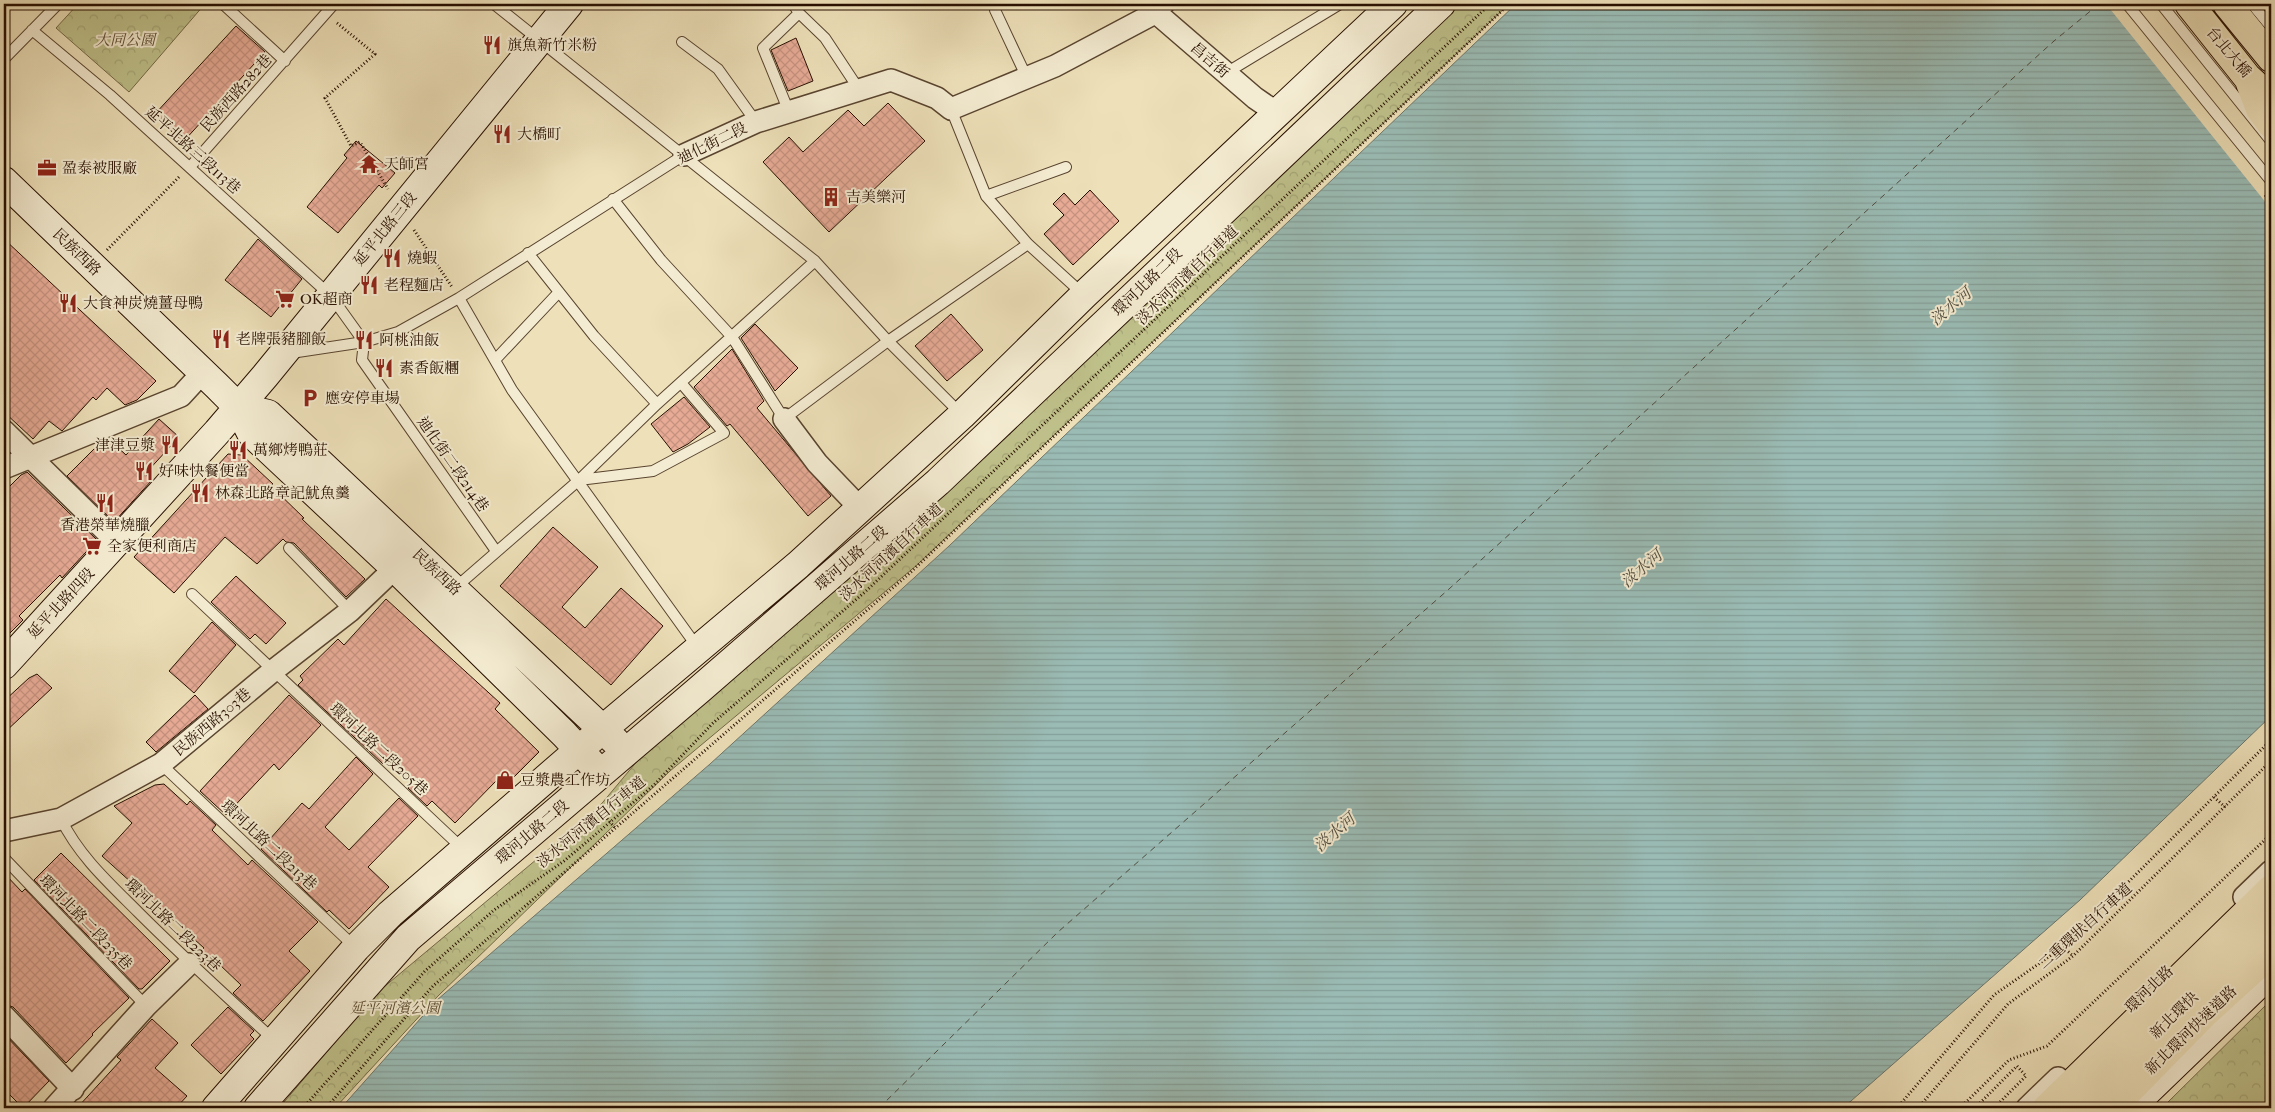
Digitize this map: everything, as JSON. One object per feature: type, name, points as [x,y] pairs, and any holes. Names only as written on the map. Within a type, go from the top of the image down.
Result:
[{"type":"main road","name":"延平北路三段","points":[[238,407],[569,4]]},
{"type":"main road","name":"環河北路二段","points":[[216,1108],[356,948],[390,914],[603,729],[798,565],[962,415],[1084,296],[1393,4]]},
{"type":"main road","name":"環河北路二段","points":[[258,1108],[408,938],[601,774],[938,482],[1441,4]]},
{"type":"main road","name":"台北大橋","points":[[2189,4],[2248,77],[2271,99]]},
{"type":"main road","name":"台北大橋","points":[[2227,4],[2271,58]]},
{"type":"main road","points":[[2248,77],[2260,109],[2271,124]]},
{"type":"main road","name":"民族西路","points":[[4,181],[203,372],[238,407],[251,433],[395,568],[580,750],[601,774]]},
{"type":"main road","name":"民族西路","points":[[238,407],[268,414],[455,588],[626,752]]},
{"type":"main road","name":"延平北路四段","points":[[4,665],[238,407]]},
{"type":"main road","points":[[2047,1108],[2271,890]]},
{"type":"main road","name":"環河北路","points":[[2063,1108],[2108,1061],[2271,910]]},
{"type":"main road","name":"新北環快","points":[[2078,1108],[2271,922]]},
{"type":"main road","name":"新北環河快速道路","points":[[2112,1108],[2204,1014],[2271,953]]},
{"type":"main road","points":[[2130,1108],[2271,972]]},
{"type":"street","name":"昌吉街","points":[[1158,7],[1226,73],[1255,98],[1277,113]]},
{"type":"street","points":[[950,109],[1055,66],[1158,7]]},
{"type":"street","name":"迪化街二段","points":[[684,154],[756,122],[891,80],[937,98],[950,109]]},
{"type":"street","points":[[4,468],[181,396],[203,372]]},
{"type":"street","points":[[784,419],[817,463],[860,508]]},
{"type":"street","points":[[4,431],[117,542]]},
{"type":"street","name":"民族西路303巷","points":[[4,831],[61,819],[160,764],[274,670],[350,612],[395,568]]},
{"type":"street","name":"環河北路","points":[[2027,1108],[2271,871]]},
{"type":"street","points":[[54,1108],[146,1006],[190,964]]},
{"type":"street","points":[[4,1016],[73,1089]]},
{"type":"lane","points":[[222,4],[285,61]]},
{"type":"lane","name":"民族西路282巷","points":[[190,167],[334,4]]},
{"type":"lane","points":[[494,4],[684,154],[815,261],[888,341],[962,415]]},
{"type":"lane","points":[[793,4],[825,38],[860,91]]},
{"type":"lane","points":[[1226,73],[1340,4]]},
{"type":"lane","points":[[2127,4],[2271,181]]},
{"type":"lane","points":[[2161,4],[2271,141]]},
{"type":"lane","points":[[2252,4],[2271,28]]},
{"type":"lane","points":[[4,59],[55,5]]},
{"type":"lane","points":[[995,10],[1027,78]]},
{"type":"lane","points":[[789,112],[763,48],[800,13]]},
{"type":"lane","name":"延平北路三段113巷","points":[[32,30],[110,95],[330,296],[364,342]]},
{"type":"lane","points":[[682,42],[718,69],[756,122]]},
{"type":"lane","points":[[950,109],[986,196],[1028,244],[1084,296]]},
{"type":"lane","name":"迪化街二段","points":[[283,354],[364,342],[398,332],[459,298],[684,154]]},
{"type":"lane","points":[[986,196],[1066,168]]},
{"type":"lane","points":[[613,199],[661,260],[732,337],[784,419],[888,341],[1028,244]]},
{"type":"lane","points":[[528,253],[594,336],[657,404]]},
{"type":"lane","points":[[455,588],[579,480],[657,404],[682,384],[815,261]]},
{"type":"lane","points":[[495,360],[559,292]]},
{"type":"lane","points":[[459,298],[512,390],[579,480],[699,649]]},
{"type":"lane","name":"迪化街二段214巷","points":[[364,342],[362,360],[496,552]]},
{"type":"lane","points":[[579,480],[652,471],[724,433],[682,384]]},
{"type":"lane","points":[[290,548],[350,612]]},
{"type":"lane","name":"環河北路二段205巷","points":[[192,594],[464,850]]},
{"type":"lane","name":"環河北路二段213巷","points":[[160,764],[356,948]]},
{"type":"lane","name":"環河北路二段223巷","points":[[61,819],[70,838],[95,870],[190,964],[276,1041]]},
{"type":"lane","name":"環河北路二段235巷","points":[[4,858],[146,1006]]},
{"type":"path","name":"淡水河河濱自行車道","points":[[303,1108],[425,971],[494,910],[564,861],[654,785],[714,723],[866,591],[1490,4]]},
{"type":"path","points":[[326,1108],[433,986],[911,572],[1296,209],[1509,4]]},
{"type":"path","points":[[326,14],[375,54],[325,98],[351,146],[360,142],[401,210],[459,298]]},
{"type":"path","points":[[92,266],[190,167]]},
{"type":"path","points":[[1897,1108],[1994,995],[2063,946],[2271,740]]},
{"type":"path","name":"二重環狀自行車道","points":[[1918,1108],[2008,1004],[2073,956],[2271,761]]},
{"type":"path","points":[[2214,797],[2225,807]]},
{"type":"path","points":[[598,808],[616,829]]},
{"type":"path","points":[[1960,1108],[2009,1060],[2047,1046],[2271,834]]},
{"type":"path","points":[[2063,946],[2073,956]]},
{"type":"path","points":[[1975,1108],[2017,1066],[2026,1076],[1994,1108]]},
{"type":"green space","name":"大同公園","points":[[78,4],[204,5],[129,92],[56,28]]},
{"type":"green space","name":"延平河濱公園","points":[[1455,4],[1509,4],[917,565],[670,771],[438,996],[335,1108],[279,1108],[378,992],[598,808],[654,741],[1311,146]]},
{"type":"green space","points":[[2271,1000],[2271,1108],[2162,1108]]},
{"type":"water","name":"淡水河","points":[[1516,4],[2271,4],[2271,716],[2080,900],[1843,1108],[341,1108],[437,1000],[710,764],[949,546]]},
{"type":"pier","points":[[2106,4],[2271,4],[2271,209]]},
{"type":"building","points":[[236,26],[265,52],[183,142],[154,115]]},
{"type":"building","points":[[796,38],[813,81],[788,91],[771,50]]},
{"type":"building","name":"吉美樂河","points":[[888,103],[925,141],[829,232],[763,162],[789,137],[803,152],[848,110],[864,126]]},
{"type":"building","points":[[356,141],[395,173],[382,188],[379,185],[338,233],[307,207],[347,158],[344,155]]},
{"type":"building","points":[[1090,190],[1119,221],[1073,265],[1044,234],[1064,215],[1053,204],[1064,193],[1075,205]]},
{"type":"building","points":[[4,239],[156,381],[137,400],[125,405],[107,388],[96,400],[93,397],[62,431],[49,421],[33,439],[4,412]]},
{"type":"building","points":[[258,239],[302,279],[271,317],[225,280]]},
{"type":"building","points":[[951,314],[983,350],[947,381],[915,346]]},
{"type":"building","points":[[755,324],[798,368],[775,391],[741,338]]},
{"type":"building","points":[[732,349],[764,401],[757,408],[831,496],[808,516],[730,424],[727,426],[694,387]]},
{"type":"building","points":[[684,397],[710,427],[688,444],[673,452],[651,424]]},
{"type":"building","points":[[159,419],[179,437],[145,474],[152,480],[114,522],[67,476],[101,442],[109,439],[126,455]]},
{"type":"building","points":[[228,454],[242,455],[273,484],[271,486],[304,518],[302,519],[365,579],[346,597],[294,543],[286,542],[283,539],[257,564],[225,537],[174,593],[134,557]]},
{"type":"building","points":[[27,472],[97,540],[62,578],[60,575],[19,616],[23,620],[4,639],[4,492],[21,475]]},
{"type":"building","points":[[553,527],[598,567],[562,607],[585,628],[621,588],[663,626],[611,685],[500,586]]},
{"type":"building","points":[[236,576],[286,623],[266,644],[255,634],[250,639],[211,602]]},
{"type":"building","points":[[386,599],[500,703],[495,709],[539,752],[503,788],[496,781],[455,823],[432,801],[427,806],[408,788],[414,781],[388,757],[383,764],[298,685],[303,680],[300,676],[338,639],[344,645]]},
{"type":"building","points":[[212,622],[236,645],[194,693],[169,671]]},
{"type":"building","points":[[37,674],[52,688],[4,733],[4,701],[29,678]]},
{"type":"building","points":[[195,695],[208,709],[156,752],[146,742]]},
{"type":"building","points":[[289,695],[321,725],[279,770],[274,764],[226,815],[200,791]]},
{"type":"building","points":[[356,757],[373,774],[325,827],[349,850],[399,798],[418,816],[368,867],[389,887],[349,929],[329,910],[327,912],[261,849],[302,803],[309,809]]},
{"type":"building","points":[[164,784],[187,805],[190,801],[216,825],[212,830],[248,865],[252,860],[318,922],[289,951],[310,971],[263,1021],[233,993],[241,985],[219,964],[211,972],[197,955],[204,948],[102,856],[132,823],[114,806],[155,785]]},
{"type":"building","points":[[61,853],[170,961],[142,989],[139,989],[34,880]]},
{"type":"building","points":[[4,873],[22,892],[25,889],[129,998],[92,1034],[66,1063],[13,1007],[4,1004]]},
{"type":"building","points":[[228,1007],[254,1031],[250,1035],[254,1039],[221,1074],[191,1045]]},
{"type":"building","points":[[152,1019],[178,1043],[155,1068],[187,1096],[176,1108],[77,1108],[121,1060],[117,1057]]},
{"type":"building","points":[[4,1034],[49,1081],[23,1108],[4,1089]]},
{"type":"ferry route","points":[[879,1108],[1058,932],[1449,589],[2054,41],[2099,4]]},
{"type":"place","name":"旗魚新竹米粉","points":[[492,45]]},
{"type":"place","name":"大橋町","points":[[502,134]]},
{"type":"place","name":"天師宮","points":[[369,164]]},
{"type":"place","name":"盈泰被服廠","points":[[47,168]]},
{"type":"place","name":"吉美樂河","points":[[831,197]]},
{"type":"place","name":"燒蝦","points":[[392,258]]},
{"type":"place","name":"老程麵店","points":[[369,285]]},
{"type":"place","name":"OK超商","points":[[285,299]]},
{"type":"place","name":"大食神炭燒薑母鴨","points":[[68,303]]},
{"type":"place","name":"老牌張豬腳飯","points":[[221,339]]},
{"type":"place","name":"阿桃油飯","points":[[364,340]]},
{"type":"place","name":"素香飯糰","points":[[384,368]]},
{"type":"place","name":"應安停車場","points":[[310,398]]},
{"type":"place","name":"津津豆漿","points":[[170,445]]},
{"type":"place","name":"萬鄉烤鴨莊","points":[[238,450]]},
{"type":"place","name":"好味快餐便當","points":[[144,471]]},
{"type":"place","name":"林森北路章記魷魚羹","points":[[200,493]]},
{"type":"place","name":"香港榮華燒臘","points":[[105,503]]},
{"type":"place","name":"全家便利商店","points":[[92,546]]},
{"type":"place","name":"豆漿農工作坊","points":[[505,780]]}]
